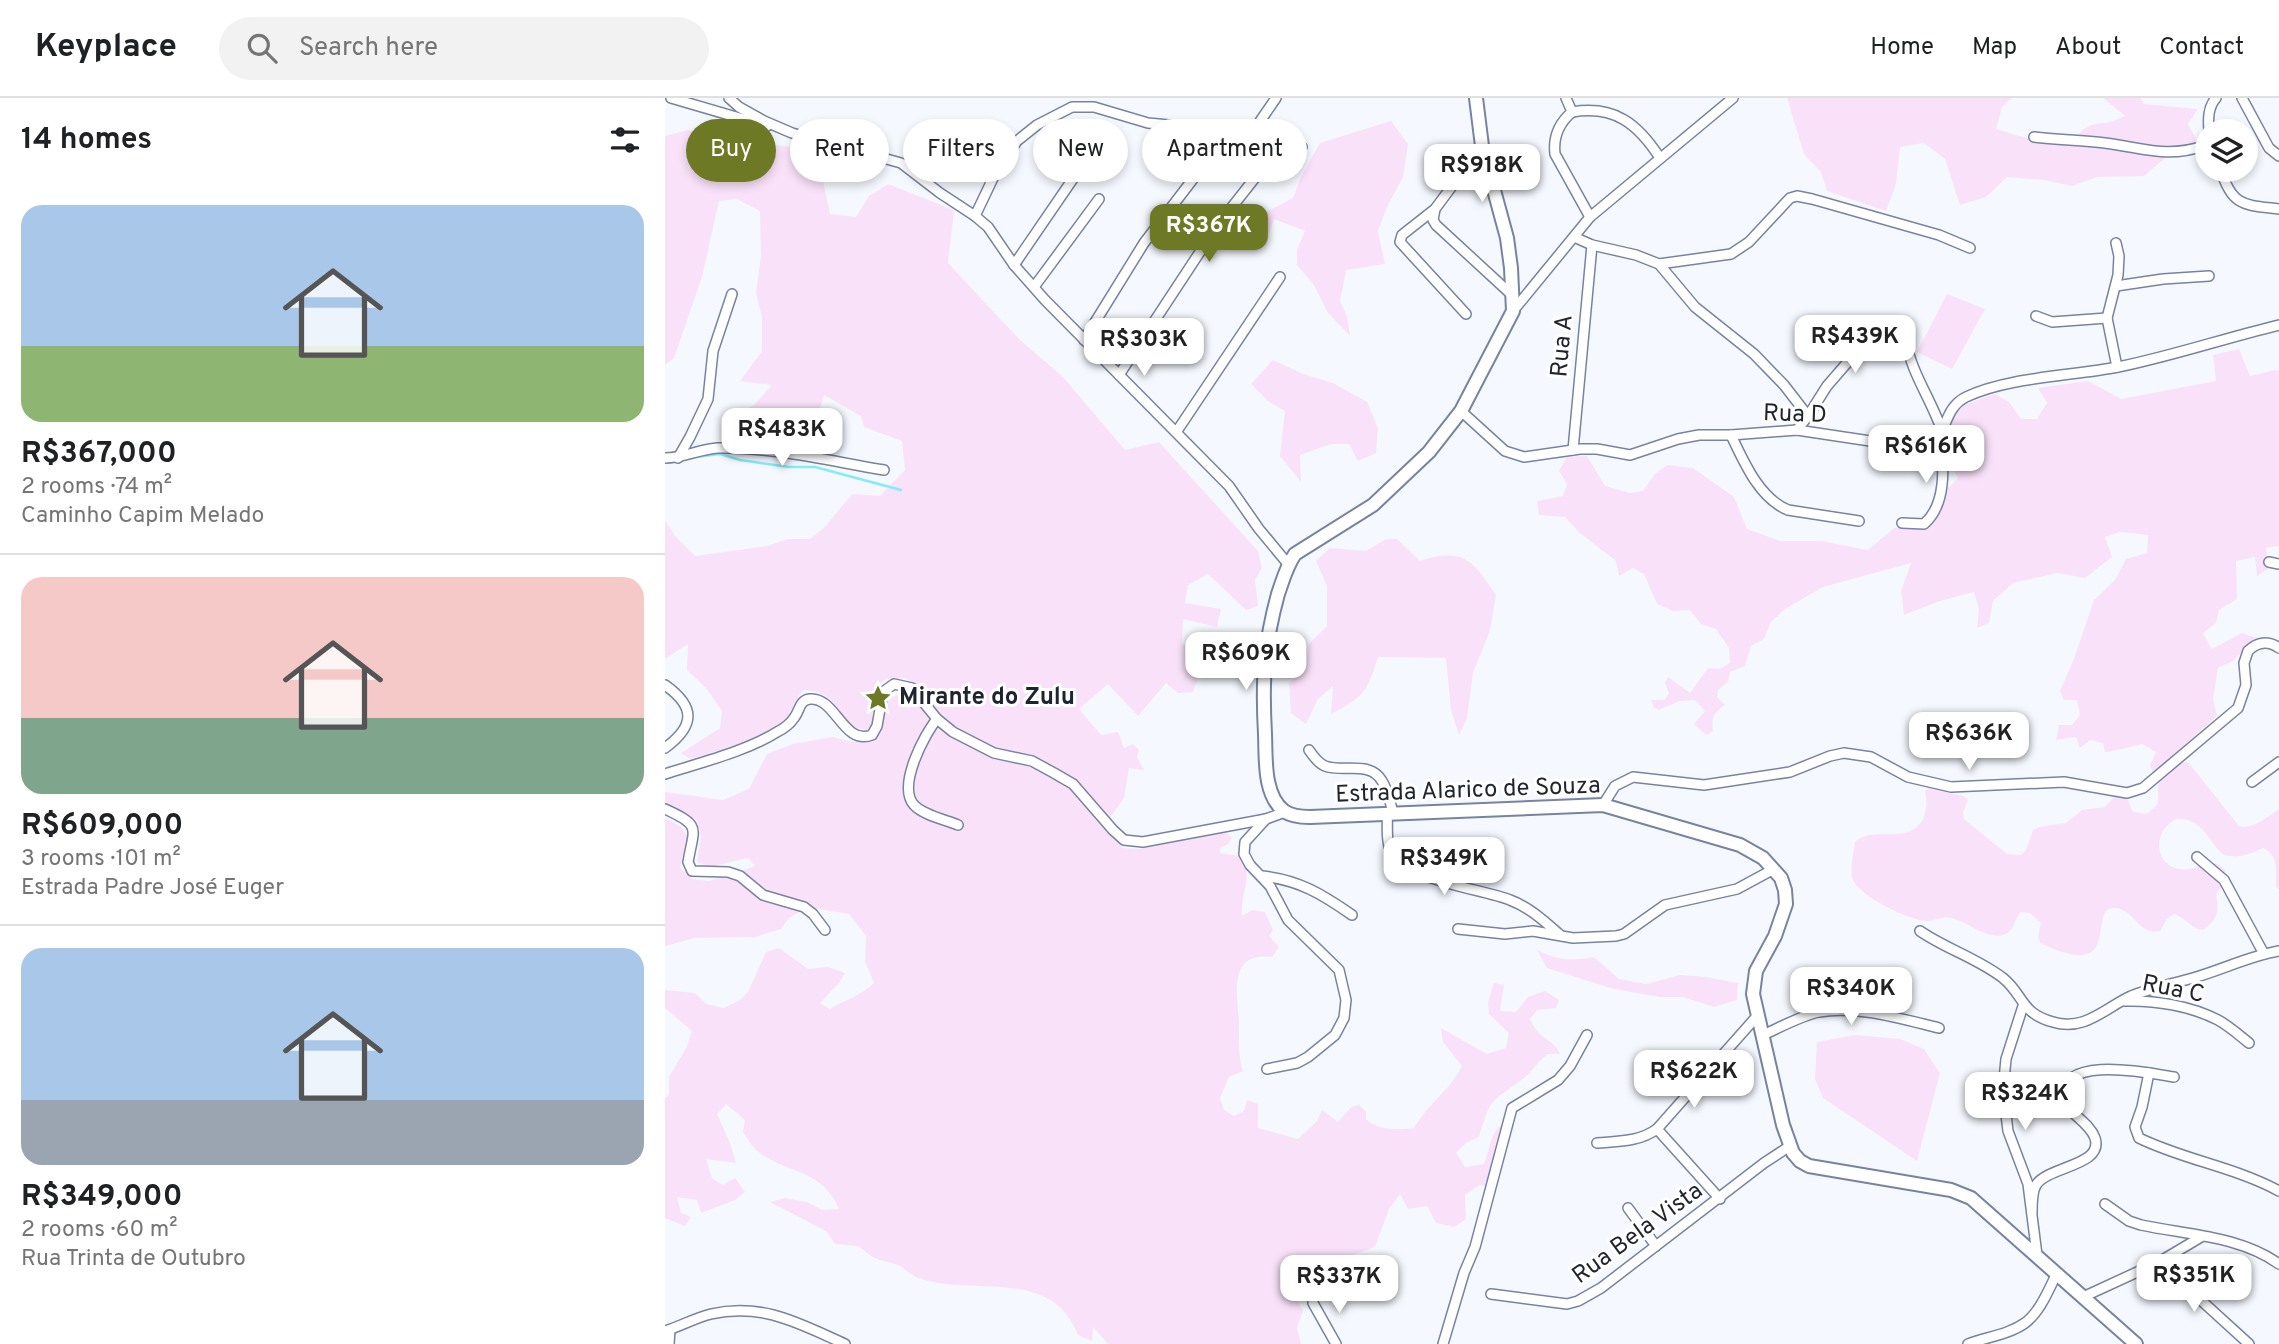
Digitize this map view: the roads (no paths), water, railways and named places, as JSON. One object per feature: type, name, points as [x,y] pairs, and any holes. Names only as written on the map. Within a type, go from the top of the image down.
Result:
[{"type":"main road","points":[[1285,812],[1277,803],[1266,774],[1262,695],[1266,644],[1288,564],[1295,554],[1381,498],[1429,452],[1461,411],[1513,311],[1507,238],[1482,146],[1476,98]]},
{"type":"main road","name":"Estrada Alarico de Souza","points":[[1285,812],[1310,817],[1603,805],[1739,845],[1763,858],[1774,869]]},
{"type":"main road","points":[[1774,869],[1781,878],[1786,904],[1775,936],[1756,971],[1753,994],[1790,1146],[1800,1161],[1809,1166],[1959,1193],[1971,1198],[2136,1344]]},
{"type":"street","points":[[671,98],[790,131]]},
{"type":"street","points":[[729,98],[764,121],[790,131]]},
{"type":"street","points":[[1262,119],[1276,98]]},
{"type":"street","points":[[1566,98],[1572,112]]},
{"type":"street","points":[[1513,311],[1590,217],[1733,98]]},
{"type":"street","points":[[2209,119],[2211,103],[2216,98]]},
{"type":"street","points":[[2242,98],[2269,148],[2279,156]]},
{"type":"street","points":[[975,216],[995,174],[1017,141],[1030,130],[1072,107],[1094,107],[1142,121]]},
{"type":"street","points":[[1572,112],[1596,112],[1627,120],[1647,138],[1660,158]]},
{"type":"street","points":[[1572,112],[1557,131],[1555,154],[1590,217]]},
{"type":"street","points":[[2034,137],[2104,143],[2167,153],[2195,148]]},
{"type":"street","points":[[1466,314],[1400,242],[1402,235],[1435,209],[1482,146]]},
{"type":"street","points":[[889,160],[901,163],[988,228],[1014,265],[1034,287],[1229,486],[1288,564]]},
{"type":"street","points":[[1014,265],[1071,182]]},
{"type":"street","points":[[1084,340],[1144,243],[1191,182]]},
{"type":"street","points":[[1119,375],[1217,226],[1252,182]]},
{"type":"street","points":[[2225,182],[2238,201],[2255,207],[2279,209]]},
{"type":"street","points":[[1659,264],[1731,254],[1749,242],[1785,202],[1797,196],[1939,234],[1970,248]]},
{"type":"street","points":[[1034,287],[1099,199]]},
{"type":"street","points":[[1435,209],[1433,220],[1436,225],[1512,295]]},
{"type":"street","points":[[1574,237],[1592,245],[1636,255],[1659,264],[1695,307],[1754,354],[1784,385],[1808,416]]},
{"type":"street","points":[[2116,243],[2119,256],[2116,286],[2107,318],[2117,367]]},
{"type":"street","name":"Rua A","points":[[1573,450],[1592,245]]},
{"type":"street","points":[[2116,286],[2210,276]]},
{"type":"street","points":[[1177,431],[1280,277]]},
{"type":"street","points":[[678,458],[708,399],[713,351],[732,294]]},
{"type":"street","points":[[2036,316],[2052,322],[2107,318]]},
{"type":"street","points":[[1902,523],[1924,524],[1933,512],[1943,479],[1944,464],[1936,441],[1955,404],[1978,392],[2005,385],[2117,367],[2279,325]]},
{"type":"street","points":[[1797,430],[1827,386],[1853,356],[1906,342],[1910,362],[1930,400],[1942,431]]},
{"type":"street","name":"Rua D","points":[[1461,411],[1488,438],[1512,454],[1524,457],[1597,449],[1630,455],[1699,435],[1797,430],[1922,448],[1929,447],[1936,441]]},
{"type":"street","points":[[1731,435],[1759,486],[1779,506],[1788,510],[1859,521]]},
{"type":"street","points":[[665,458],[678,458],[714,449],[739,449],[794,454],[884,470]]},
{"type":"street","points":[[1603,805],[1615,786],[1633,777],[1704,785],[1790,772],[1845,753],[1871,757],[1908,777],[1951,787],[2064,782],[2127,793],[2136,792],[2158,777],[2186,749],[2238,708],[2246,685],[2244,663],[2248,651],[2262,643],[2269,643],[2279,649]]},
{"type":"street","name":"Estrada Alarico de Souza","points":[[665,774],[769,737],[791,722],[801,704],[808,699],[824,704],[852,732],[867,736],[875,733],[883,692],[886,688],[900,684],[912,688],[937,719],[959,736],[994,753],[1032,761],[1073,784],[1125,840],[1143,842],[1266,819],[1285,812]]},
{"type":"street","points":[[665,685],[688,709],[686,728],[680,737],[665,748]]},
{"type":"street","points":[[937,719],[924,735],[918,750],[909,780],[910,797],[912,804],[919,809],[958,825]]},
{"type":"street","points":[[1309,750],[1317,761],[1326,767],[1367,769],[1375,773],[1384,785],[1390,813],[1389,845],[1403,863],[1420,873],[1517,903],[1563,937]]},
{"type":"street","points":[[2252,782],[2279,762]]},
{"type":"street","points":[[665,808],[684,818],[693,828],[693,845],[688,862],[692,872],[728,872],[740,876],[771,898],[804,907],[825,930]]},
{"type":"street","points":[[1266,819],[1245,842],[1247,860],[1262,876],[1288,919],[1339,970],[1346,1000],[1342,1026],[1335,1035],[1297,1063],[1267,1069]]},
{"type":"street","points":[[2197,857],[2224,880],[2264,954]]},
{"type":"street","points":[[1458,929],[1505,934],[1533,931],[1573,938],[1624,934],[1665,905],[1737,889],[1774,869]]},
{"type":"street","points":[[1262,876],[1286,878],[1300,884],[1352,915]]},
{"type":"street","points":[[1920,930],[1940,945],[1978,962],[2004,979],[2023,1006],[2043,1019],[2069,1025],[2097,1016],[2124,1001],[2279,951]]},
{"type":"street","name":"Rua C","points":[[2124,1001],[2162,1004],[2203,1013],[2219,1020],[2249,1043]]},
{"type":"street","points":[[2023,1006],[2006,1059],[2003,1090],[2008,1130],[2028,1184],[2037,1255]]},
{"type":"street","points":[[1763,1035],[1803,1017],[1837,1010],[1883,1016],[1938,1028]]},
{"type":"street","points":[[1597,1143],[1644,1138],[1657,1129],[1758,1015]]},
{"type":"street","points":[[1443,1344],[1475,1247],[1512,1108],[1558,1080],[1570,1066],[1587,1035]]},
{"type":"street","points":[[2032,1212],[2036,1184],[2045,1176],[2091,1156],[2096,1148],[2092,1132],[2063,1101],[2064,1086],[2068,1081],[2093,1070],[2112,1069],[2174,1077]]},
{"type":"street","points":[[2149,1073],[2135,1127],[2139,1138],[2279,1191]]},
{"type":"street","points":[[1657,1129],[1720,1199]]},
{"type":"street","name":"Rua Bela Vista","points":[[1491,1294],[1572,1303],[1601,1288],[1790,1146]]},
{"type":"street","points":[[2105,1204],[2129,1221],[2243,1245],[2263,1252],[2279,1264]]},
{"type":"street","points":[[1628,1208],[1656,1246]]},
{"type":"street","points":[[2083,1297],[2158,1262],[2201,1237]]},
{"type":"street","points":[[2158,1262],[2249,1344]]},
{"type":"street","points":[[1968,1344],[2027,1322],[2041,1304],[2057,1273]]},
{"type":"street","points":[[1313,1303],[1336,1344]]},
{"type":"street","points":[[669,1344],[667,1330],[709,1315],[749,1310],[764,1311],[845,1344]]},
{"type":"waterway","points":[[696,457],[720,454],[740,460],[789,467],[815,467],[901,490]]},
{"type":"place","name":"Mirante do Zulu","points":[[878,698]]}]
